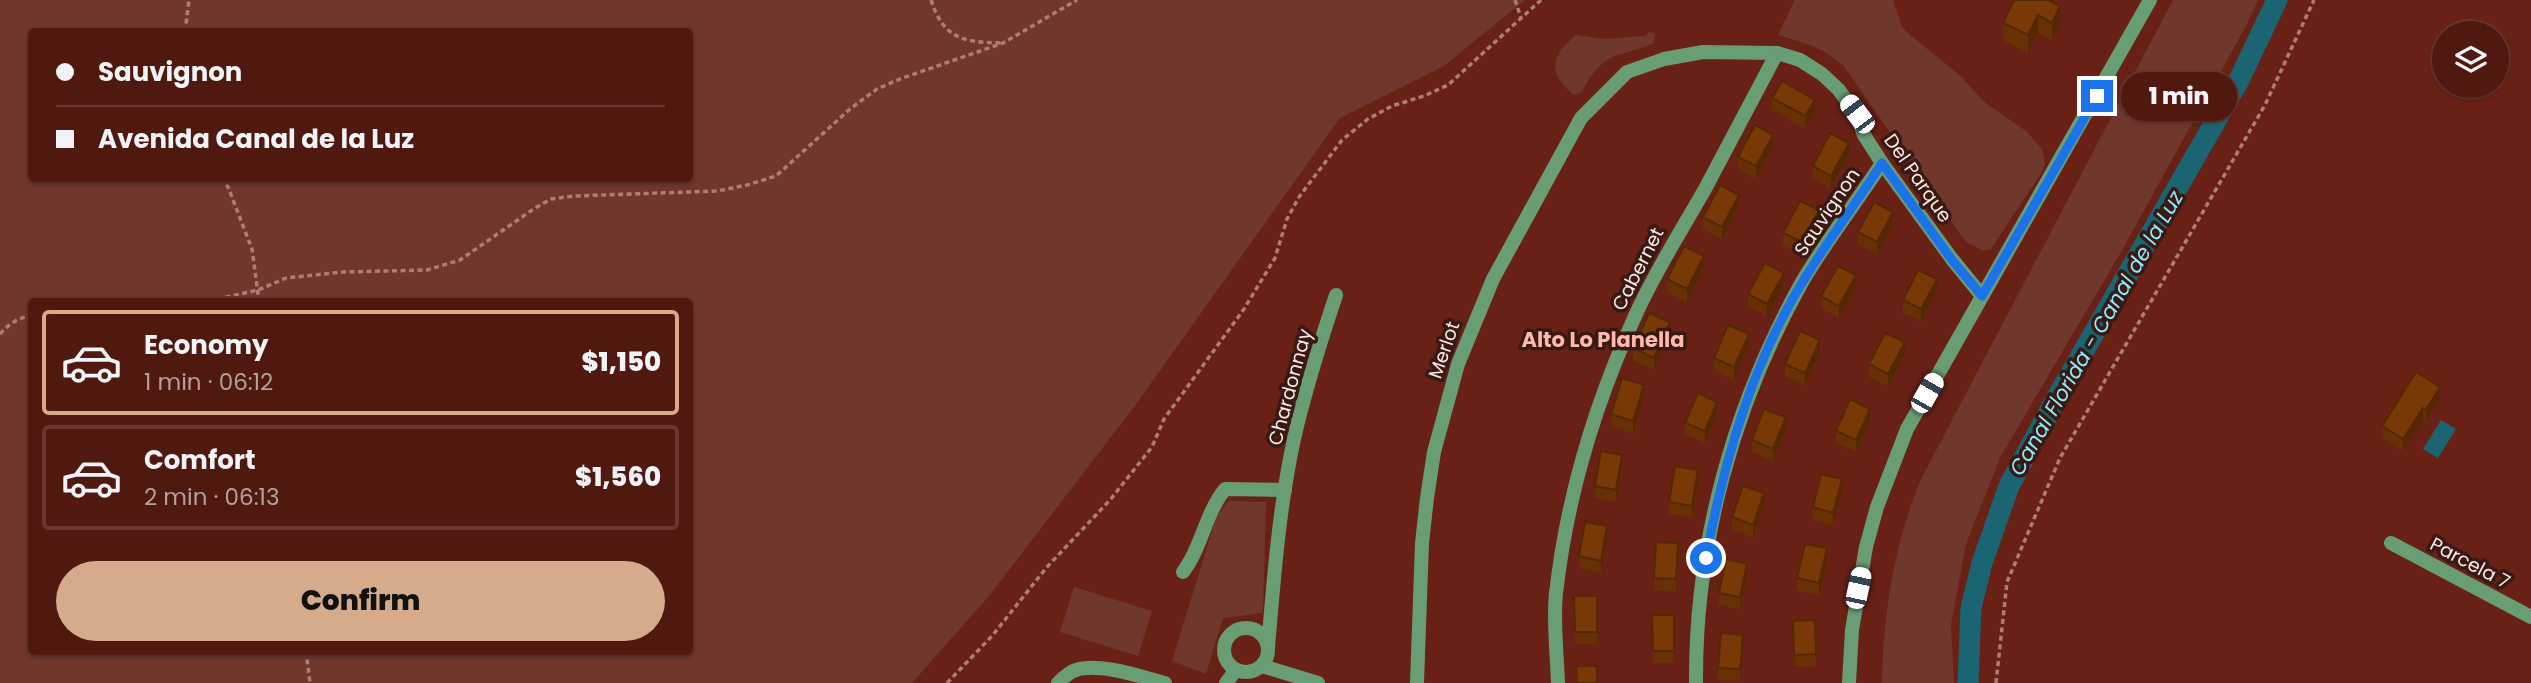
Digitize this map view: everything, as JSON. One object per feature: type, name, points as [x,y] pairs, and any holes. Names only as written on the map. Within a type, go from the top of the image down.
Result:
[{"type":"street","points":[[1849,683],[1858,588],[1877,507],[1908,429],[2150,0]]},
{"type":"street","name":"Del Parque","points":[[1627,72],[1664,59],[1703,52],[1777,53],[1800,60],[1822,74],[1838,89],[1857,114],[1864,135],[1882,163],[1952,260],[1982,296]]},
{"type":"street","name":"Cabernet","points":[[1558,683],[1556,596],[1563,547],[1582,464],[1600,405],[1617,359],[1657,272],[1777,53]]},
{"type":"street","name":"Merlot","points":[[1417,683],[1422,543],[1427,498],[1434,452],[1458,364],[1493,279],[1581,118],[1627,72]]},
{"type":"street","name":"Sauvignon","points":[[1696,683],[1706,558],[1727,461],[1742,414],[1775,334],[1804,279],[1882,163]]},
{"type":"street","name":"Chardonnay","points":[[1268,647],[1285,490],[1306,390],[1336,295]]},
{"type":"street","points":[[1182,572],[1190,562],[1214,503],[1225,489],[1285,490]]},
{"type":"street","name":"Parcela 7","points":[[2391,543],[2531,617]]},
{"type":"street","points":[[1242,628],[1250,628],[1262,634],[1268,647],[1262,666],[1250,673],[1236,670],[1224,654],[1226,640],[1230,635],[1242,628]]},
{"type":"street","points":[[1262,666],[1318,683]]},
{"type":"street","points":[[1058,683],[1069,673],[1086,668],[1114,671],[1165,683]]},
{"type":"street","points":[[1226,683],[1236,670]]},
{"type":"path","points":[[186,28],[189,0]]},
{"type":"path","points":[[931,0],[937,17],[951,32],[968,42],[1003,43]]},
{"type":"path","points":[[222,298],[258,290],[286,278],[343,272],[428,270],[460,260],[551,199],[574,195],[718,191],[776,176],[850,109],[877,89],[1003,43],[1077,0]]},
{"type":"path","points":[[1516,0],[1521,18]]},
{"type":"path","points":[[947,683],[992,636],[1047,567],[1110,500],[1152,447],[1164,419],[1244,309],[1275,258],[1287,219],[1298,197],[1342,140],[1380,112],[1448,85],[1541,0]]},
{"type":"path","points":[[1996,683],[2007,582],[2060,458],[2265,105],[2314,0]]},
{"type":"path","points":[[224,182],[253,249],[259,298]]},
{"type":"path","points":[[0,334],[7,326],[28,316]]},
{"type":"path","points":[[306,655],[310,683]]},
{"type":"shaded area","points":[[0,0],[1525,0],[1444,66],[1340,118],[1134,407],[989,596],[912,683],[0,683]]},
{"type":"shaded area","points":[[1795,0],[1893,0],[1902,27],[1910,35],[1961,76],[1983,101],[2026,131],[2042,149],[2045,164],[2042,172],[1991,249],[1984,251],[1966,242],[1843,65],[1810,45],[1778,35]]},
{"type":"shaded area","points":[[2173,0],[2258,0],[2121,252],[2001,456],[1966,544],[1951,625],[1954,683],[1882,683],[1892,580],[1903,530],[1920,481]]},
{"type":"shaded area","points":[[1649,32],[1655,34],[1654,43],[1604,62],[1582,92],[1574,95],[1559,79],[1556,72],[1557,57],[1576,35],[1605,39],[1645,36]]},
{"type":"shaded area","points":[[1228,501],[1266,502],[1263,613],[1223,618],[1206,674],[1172,661],[1216,518]]},
{"type":"shaded area","points":[[1074,587],[1152,611],[1138,656],[1060,632]]},
{"type":"water","points":[[2441,420],[2456,429],[2438,458],[2423,449]]},
{"type":"building","points":[[2014,0],[2051,0],[2060,6],[2052,23],[2038,15],[2028,35],[2003,23]]},
{"type":"building","points":[[1782,81],[1815,100],[1805,116],[1772,98]]},
{"type":"building","points":[[1755,125],[1773,135],[1756,166],[1738,157]]},
{"type":"building","points":[[1830,133],[1849,143],[1831,176],[1813,166]]},
{"type":"building","points":[[1720,185],[1739,195],[1722,227],[1703,217]]},
{"type":"building","points":[[1800,201],[1819,210],[1802,242],[1783,233]]},
{"type":"building","points":[[1874,202],[1893,212],[1877,242],[1858,232]]},
{"type":"building","points":[[1684,246],[1704,256],[1687,289],[1667,279]]},
{"type":"building","points":[[1765,263],[1784,273],[1767,304],[1748,294]]},
{"type":"building","points":[[1838,266],[1856,275],[1839,306],[1821,296]]},
{"type":"building","points":[[1918,270],[1937,279],[1921,309],[1903,300]]},
{"type":"building","points":[[1649,313],[1670,322],[1654,358],[1633,348]]},
{"type":"building","points":[[1728,325],[1749,334],[1734,367],[1714,358]]},
{"type":"building","points":[[1800,331],[1820,340],[1805,373],[1785,364]]},
{"type":"building","points":[[1885,333],[1905,342],[1888,374],[1869,364]]},
{"type":"building","points":[[2416,372],[2440,387],[2403,439],[2382,426]]},
{"type":"building","points":[[1622,378],[1644,385],[1633,421],[1611,414]]},
{"type":"building","points":[[1698,393],[1717,402],[1705,431],[1685,423]]},
{"type":"building","points":[[1850,399],[1870,409],[1856,440],[1836,431]]},
{"type":"building","points":[[1764,409],[1786,417],[1773,449],[1752,440]]},
{"type":"building","points":[[1601,451],[1622,455],[1616,490],[1595,486]]},
{"type":"building","points":[[1675,466],[1698,470],[1692,506],[1669,502]]},
{"type":"building","points":[[1821,474],[1842,479],[1833,513],[1813,507]]},
{"type":"building","points":[[1743,486],[1764,493],[1753,525],[1732,517]]},
{"type":"building","points":[[1585,522],[1607,526],[1601,561],[1579,556]]},
{"type":"building","points":[[1656,542],[1678,543],[1676,579],[1654,578]]},
{"type":"building","points":[[1805,544],[1827,548],[1819,583],[1797,578]]},
{"type":"building","points":[[1726,559],[1747,564],[1740,597],[1719,593]]},
{"type":"building","points":[[1574,596],[1597,596],[1597,632],[1575,632]]},
{"type":"building","points":[[1652,615],[1674,615],[1674,651],[1653,651]]},
{"type":"building","points":[[1815,620],[1816,654],[1794,655],[1793,621]]},
{"type":"building","points":[[1721,633],[1743,635],[1740,669],[1718,668]]},
{"type":"building","points":[[1576,666],[1597,666],[1597,683],[1577,683]]},
{"type":"waterway","name":"Canal Florida - Canal de la Luz","points":[[1968,683],[1971,608],[1982,563],[2009,486],[2238,82],[2277,0]]},
{"type":"district","name":"Alto Lo Planella","points":[[1603,339]]},
{"type":"route","points":[[1706,558],[1727,461],[1760,368],[1804,279],[1882,163],[1952,260],[1982,296],[2097,96]]}]
